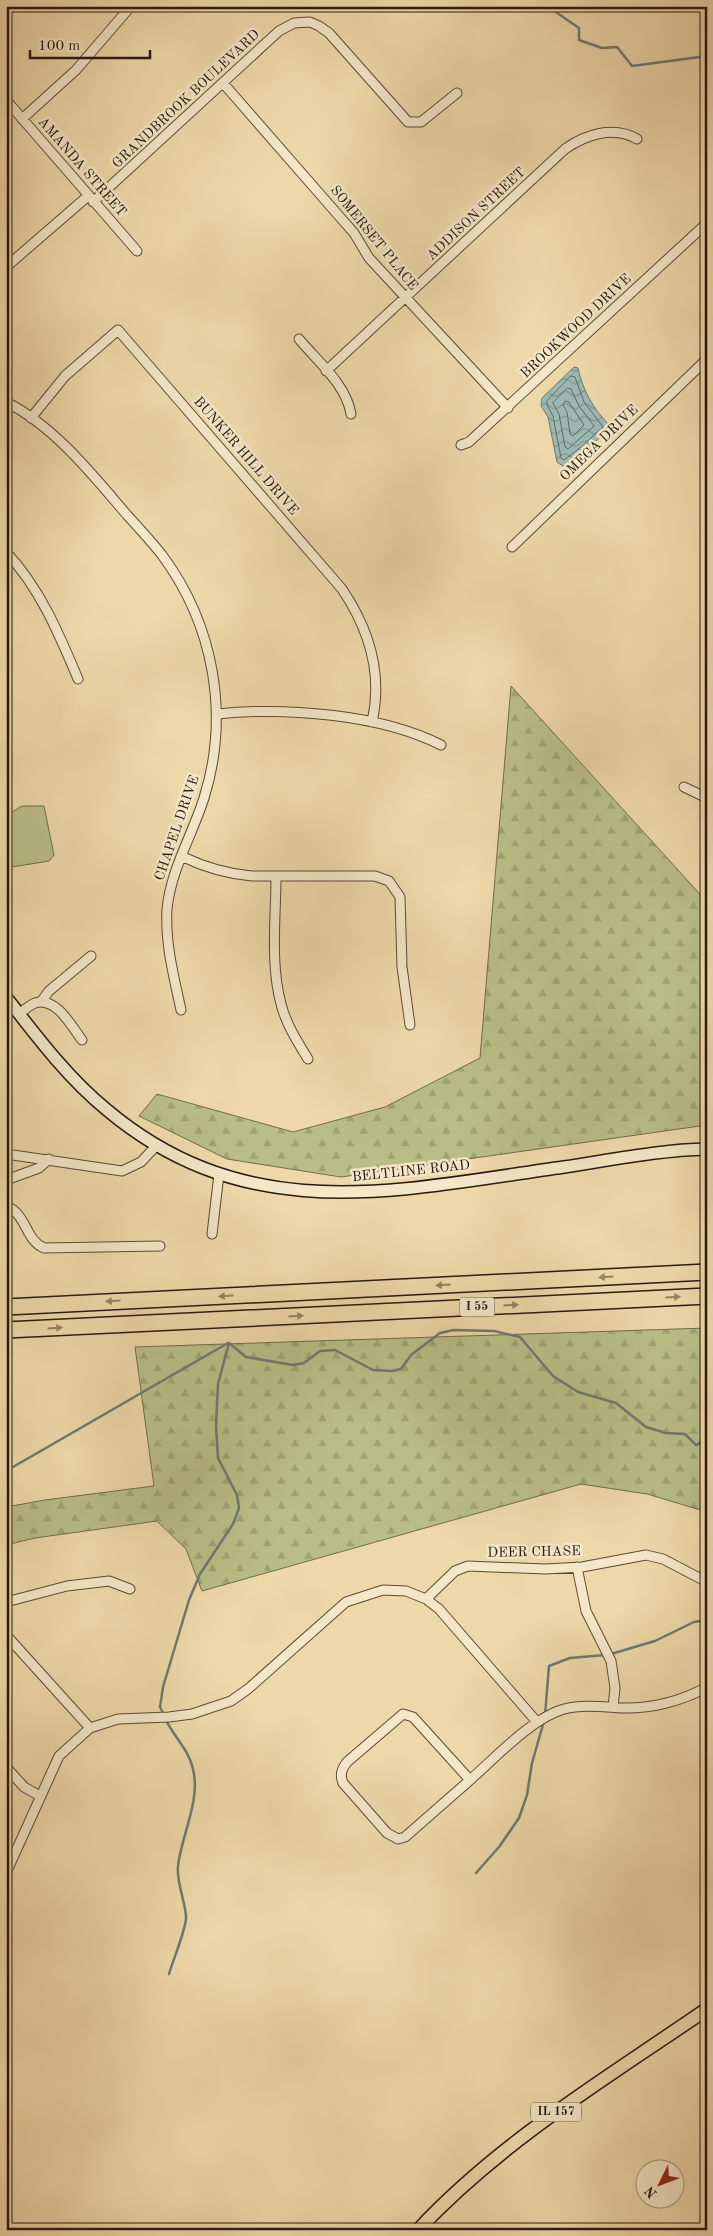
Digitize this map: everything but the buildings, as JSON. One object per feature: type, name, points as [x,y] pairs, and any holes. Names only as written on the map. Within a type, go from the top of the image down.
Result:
[{"type":"highway","name":"I 55","points":[[6,1307],[707,1272]]},
{"type":"highway","name":"I 55","points":[[6,1330],[707,1296]]},
{"type":"main road","name":"BELTLINE ROAD","points":[[6,997],[46,1047],[94,1099],[131,1129],[156,1146],[219,1174],[270,1187],[329,1193],[414,1188],[623,1157],[707,1149]]},
{"type":"main road","name":"IL 157","points":[[418,2230],[475,2174],[502,2151],[707,2010]]},
{"type":"street","points":[[22,119],[76,70],[131,6]]},
{"type":"street","name":"GRANDBROOK BOULEVARD","points":[[6,267],[91,199],[286,26],[294,23],[310,22],[329,33],[408,122],[421,122],[457,94]]},
{"type":"street","name":"SOMERSET PLACE","points":[[223,83],[340,216],[354,233],[369,258],[508,408]]},
{"type":"street","name":"AMANDA STREET","points":[[6,100],[137,251]]},
{"type":"street","name":"ADDISON STREET","points":[[326,371],[565,149],[579,139],[607,132],[619,132],[637,139]]},
{"type":"street","name":"BROOKWOOD DRIVE","points":[[461,445],[469,442],[508,408],[707,223]]},
{"type":"street","name":"BUNKER HILL DRIVE","points":[[31,418],[65,376],[118,330],[272,506],[352,603],[368,637],[375,669],[377,693],[372,722]]},
{"type":"street","points":[[299,339],[348,400],[351,414]]},
{"type":"street","name":"OMEGA DRIVE","points":[[512,547],[707,359]]},
{"type":"street","name":"CHAPEL DRIVE","points":[[6,402],[31,418],[56,439],[90,472],[148,537],[175,575],[195,611],[206,640],[215,684],[217,714],[215,743],[207,788],[170,890],[167,927],[171,964],[181,1010]]},
{"type":"street","points":[[6,552],[22,571],[54,622],[78,679]]},
{"type":"street","points":[[217,714],[262,711],[342,717],[421,734],[441,745]]},
{"type":"street","points":[[684,787],[707,798]]},
{"type":"street","points":[[181,856],[215,870],[233,874],[375,876],[393,886],[400,897],[402,967],[410,1025]]},
{"type":"street","points":[[276,876],[276,972],[278,991],[287,1021],[308,1059]]},
{"type":"street","points":[[41,1002],[49,991],[92,956]]},
{"type":"street","points":[[19,1014],[35,1003],[48,1003],[58,1010],[82,1040]]},
{"type":"street","points":[[6,1154],[122,1171],[141,1162],[156,1146]]},
{"type":"street","points":[[6,1180],[39,1168],[49,1159]]},
{"type":"street","points":[[212,1234],[219,1174]]},
{"type":"street","points":[[6,1206],[18,1215],[37,1245],[44,1248],[160,1246]]},
{"type":"street","name":"DEER CHASE","points":[[426,1599],[454,1571],[461,1567],[545,1569],[577,1567],[639,1556],[654,1556],[707,1582]]},
{"type":"street","points":[[577,1567],[586,1611],[611,1661],[615,1688],[613,1707]]},
{"type":"street","points":[[6,1602],[67,1586],[109,1581],[130,1589]]},
{"type":"street","points":[[6,1873],[59,1756],[90,1728],[118,1719],[169,1718],[192,1714],[231,1701],[248,1689],[333,1612],[346,1602],[368,1594],[394,1590],[416,1594],[426,1599],[439,1609],[537,1722]]},
{"type":"street","points":[[6,1635],[90,1728]]},
{"type":"street","points":[[470,1780],[414,1717],[403,1714],[347,1762],[340,1776],[343,1784],[387,1833],[398,1839],[405,1837],[537,1722],[551,1714],[575,1707],[655,1706],[687,1696],[707,1686]]},
{"type":"street","points":[[6,1767],[24,1787],[40,1796]]},
{"type":"green space","points":[[511,686],[707,902],[707,1125],[341,1177],[227,1159],[139,1116],[157,1094],[293,1132],[385,1107],[480,1058]]},
{"type":"green space","points":[[22,806],[44,806],[54,855],[49,861],[6,868],[6,816]]},
{"type":"green space","points":[[707,1328],[707,1512],[647,1494],[581,1484],[202,1591],[186,1549],[157,1521],[35,1538],[6,1545],[6,1507],[154,1486],[135,1347]]},
{"type":"water","points":[[574,367],[578,368],[593,406],[609,425],[608,430],[564,467],[557,462],[548,417],[541,406],[542,398]]},
{"type":"waterway","points":[[396,6],[436,10],[442,6]]},
{"type":"waterway","points":[[547,6],[579,28],[579,40],[602,48],[617,47],[632,66],[707,56]]},
{"type":"waterway","points":[[229,1343],[246,1357],[293,1365],[304,1363],[320,1351],[335,1350],[373,1370],[392,1371],[401,1369],[411,1355],[440,1333],[454,1330],[494,1331],[520,1337],[553,1376],[578,1392],[616,1403],[646,1427],[666,1433],[685,1434],[696,1445],[707,1440]]},
{"type":"waterway","points":[[6,1471],[228,1343]]},
{"type":"waterway","points":[[164,1715],[160,1707],[163,1687],[189,1600],[200,1574],[233,1524],[239,1508],[237,1495],[218,1458],[216,1426],[218,1384],[229,1343]]},
{"type":"waterway","points":[[611,1654],[655,1641],[694,1622],[707,1620]]},
{"type":"waterway","points":[[545,1715],[549,1666],[570,1658],[605,1655]]},
{"type":"waterway","points":[[166,1720],[191,1762],[195,1781],[193,1806],[178,1866],[186,1919],[169,1974]]},
{"type":"waterway","points":[[476,1873],[499,1847],[519,1818],[527,1795],[532,1763],[544,1721]]}]
